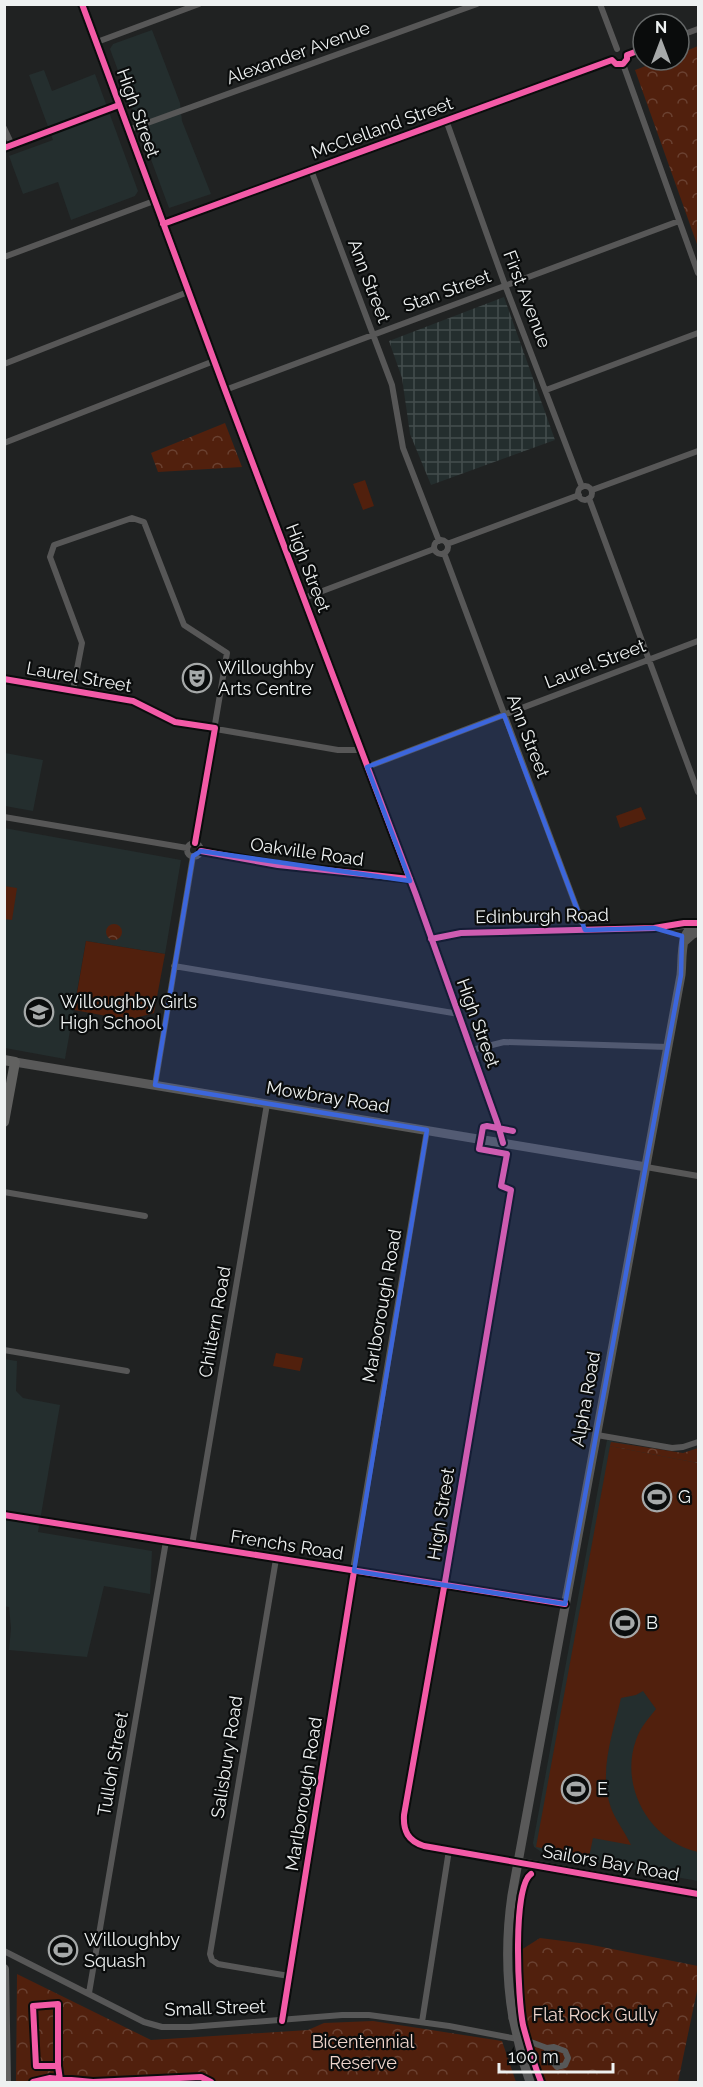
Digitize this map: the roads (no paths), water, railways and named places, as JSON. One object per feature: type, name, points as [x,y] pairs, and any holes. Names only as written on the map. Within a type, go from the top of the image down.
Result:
[{"type":"main road","name":"High Street","points":[[82,4],[188,292],[410,879],[503,1143]]},
{"type":"main road","points":[[654,928],[684,923],[696,927]]},
{"type":"main road","points":[[654,928],[696,927]]},
{"type":"main road","points":[[669,929],[680,933],[684,942],[693,934],[696,927]]},
{"type":"main road","name":"Alpha Road","points":[[530,2082],[523,2061],[509,1993],[510,1905],[668,1047],[681,975],[684,942]]},
{"type":"main road","points":[[4,1122],[10,1061]]},
{"type":"main road","name":"Mowbray Road","points":[[10,1061],[646,1167]]},
{"type":"main road","name":"Sailors Bay Road","points":[[518,1862],[699,1894]]},
{"type":"main road","points":[[4,1969],[6,2082]]},
{"type":"street","points":[[97,42],[199,4]]},
{"type":"street","name":"Alexander Avenue","points":[[128,130],[477,4]]},
{"type":"street","points":[[600,4],[617,50]]},
{"type":"street","points":[[617,50],[624,50],[627,55],[623,64],[616,64],[612,60],[613,53],[617,50]]},
{"type":"street","points":[[627,55],[631,54]]},
{"type":"street","name":"McClelland Street","points":[[163,224],[612,60]]},
{"type":"street","points":[[623,64],[699,273]]},
{"type":"street","points":[[4,128],[8,146],[119,105]]},
{"type":"street","name":"First Avenue","points":[[446,120],[505,285],[582,487]]},
{"type":"street","name":"Ann Street","points":[[311,170],[392,385],[403,448],[439,541]]},
{"type":"street","points":[[4,257],[154,201]]},
{"type":"street","name":"Stan Street","points":[[225,390],[680,220]]},
{"type":"street","points":[[4,364],[188,292]]},
{"type":"street","points":[[546,390],[699,333]]},
{"type":"street","points":[[4,443],[214,361]]},
{"type":"street","points":[[592,490],[699,451]]},
{"type":"street","points":[[447,544],[579,495],[582,487],[586,486],[592,490]]},
{"type":"street","points":[[588,499],[592,490]]},
{"type":"street","points":[[579,495],[583,499],[588,499]]},
{"type":"street","points":[[588,499],[699,792]]},
{"type":"street","points":[[73,690],[82,643],[50,557],[54,545],[132,518],[144,522],[184,625],[227,653],[195,843]]},
{"type":"street","points":[[434,549],[434,545],[439,541],[447,544]]},
{"type":"street","points":[[434,549],[437,553],[444,553],[447,550],[447,544]]},
{"type":"street","points":[[303,598],[434,549]]},
{"type":"street","name":"Ann Street","points":[[444,553],[585,930]]},
{"type":"street","name":"Laurel Street","points":[[367,766],[699,641]]},
{"type":"street","name":"Laurel Street","points":[[4,679],[133,701],[173,721],[338,750],[360,750]]},
{"type":"street","points":[[4,817],[187,848]]},
{"type":"street","points":[[195,843],[200,846],[201,851],[198,855],[193,856],[188,854],[187,848],[190,844],[195,843]]},
{"type":"street","name":"Oakville Road","points":[[201,851],[278,865],[410,879]]},
{"type":"street","points":[[155,1085],[193,856]]},
{"type":"street","name":"Edinburgh Road","points":[[431,939],[461,933],[654,928]]},
{"type":"street","points":[[174,966],[459,1014]]},
{"type":"street","points":[[472,1050],[504,1042],[668,1047]]},
{"type":"street","name":"Chiltern Road","points":[[192,1545],[267,1104]]},
{"type":"street","name":"Marlborough Road","points":[[282,2021],[427,1130]]},
{"type":"street","points":[[646,1167],[699,1176]]},
{"type":"street","name":"High Street","points":[[511,1190],[404,1820],[407,1835],[414,1842],[518,1862]]},
{"type":"street","points":[[4,1192],[145,1216]]},
{"type":"street","points":[[4,1350],[127,1371]]},
{"type":"street","points":[[597,1434],[672,1448],[699,1442]]},
{"type":"street","name":"Frenchs Road","points":[[4,1515],[565,1605]]},
{"type":"street","name":"Tulloh Street","points":[[90,1993],[166,1541]]},
{"type":"street","name":"Salisbury Road","points":[[276,1559],[210,1954],[212,1960],[218,1964],[289,1976]]},
{"type":"street","points":[[422,2022],[449,1850]]},
{"type":"street","name":"Small Street","points":[[4,1951],[144,2022],[162,2027],[282,2021],[353,2014],[385,2015],[528,2041],[548,2048]]},
{"type":"place","name":"Willoughby Arts Centre","points":[[197,678]]},
{"type":"place","name":"Willoughby Girls High School","points":[[39,1012]]},
{"type":"place","name":"G","points":[[657,1497]]},
{"type":"place","name":"B","points":[[625,1623]]},
{"type":"place","name":"E","points":[[576,1789]]},
{"type":"place","name":"Willoughby Squash","points":[[63,1950]]},
{"type":"park label","name":"Flat Rock Gully","points":[[595,2015]]},
{"type":"park label","name":"Bicentennial Reserve","points":[[363,2052]]}]
